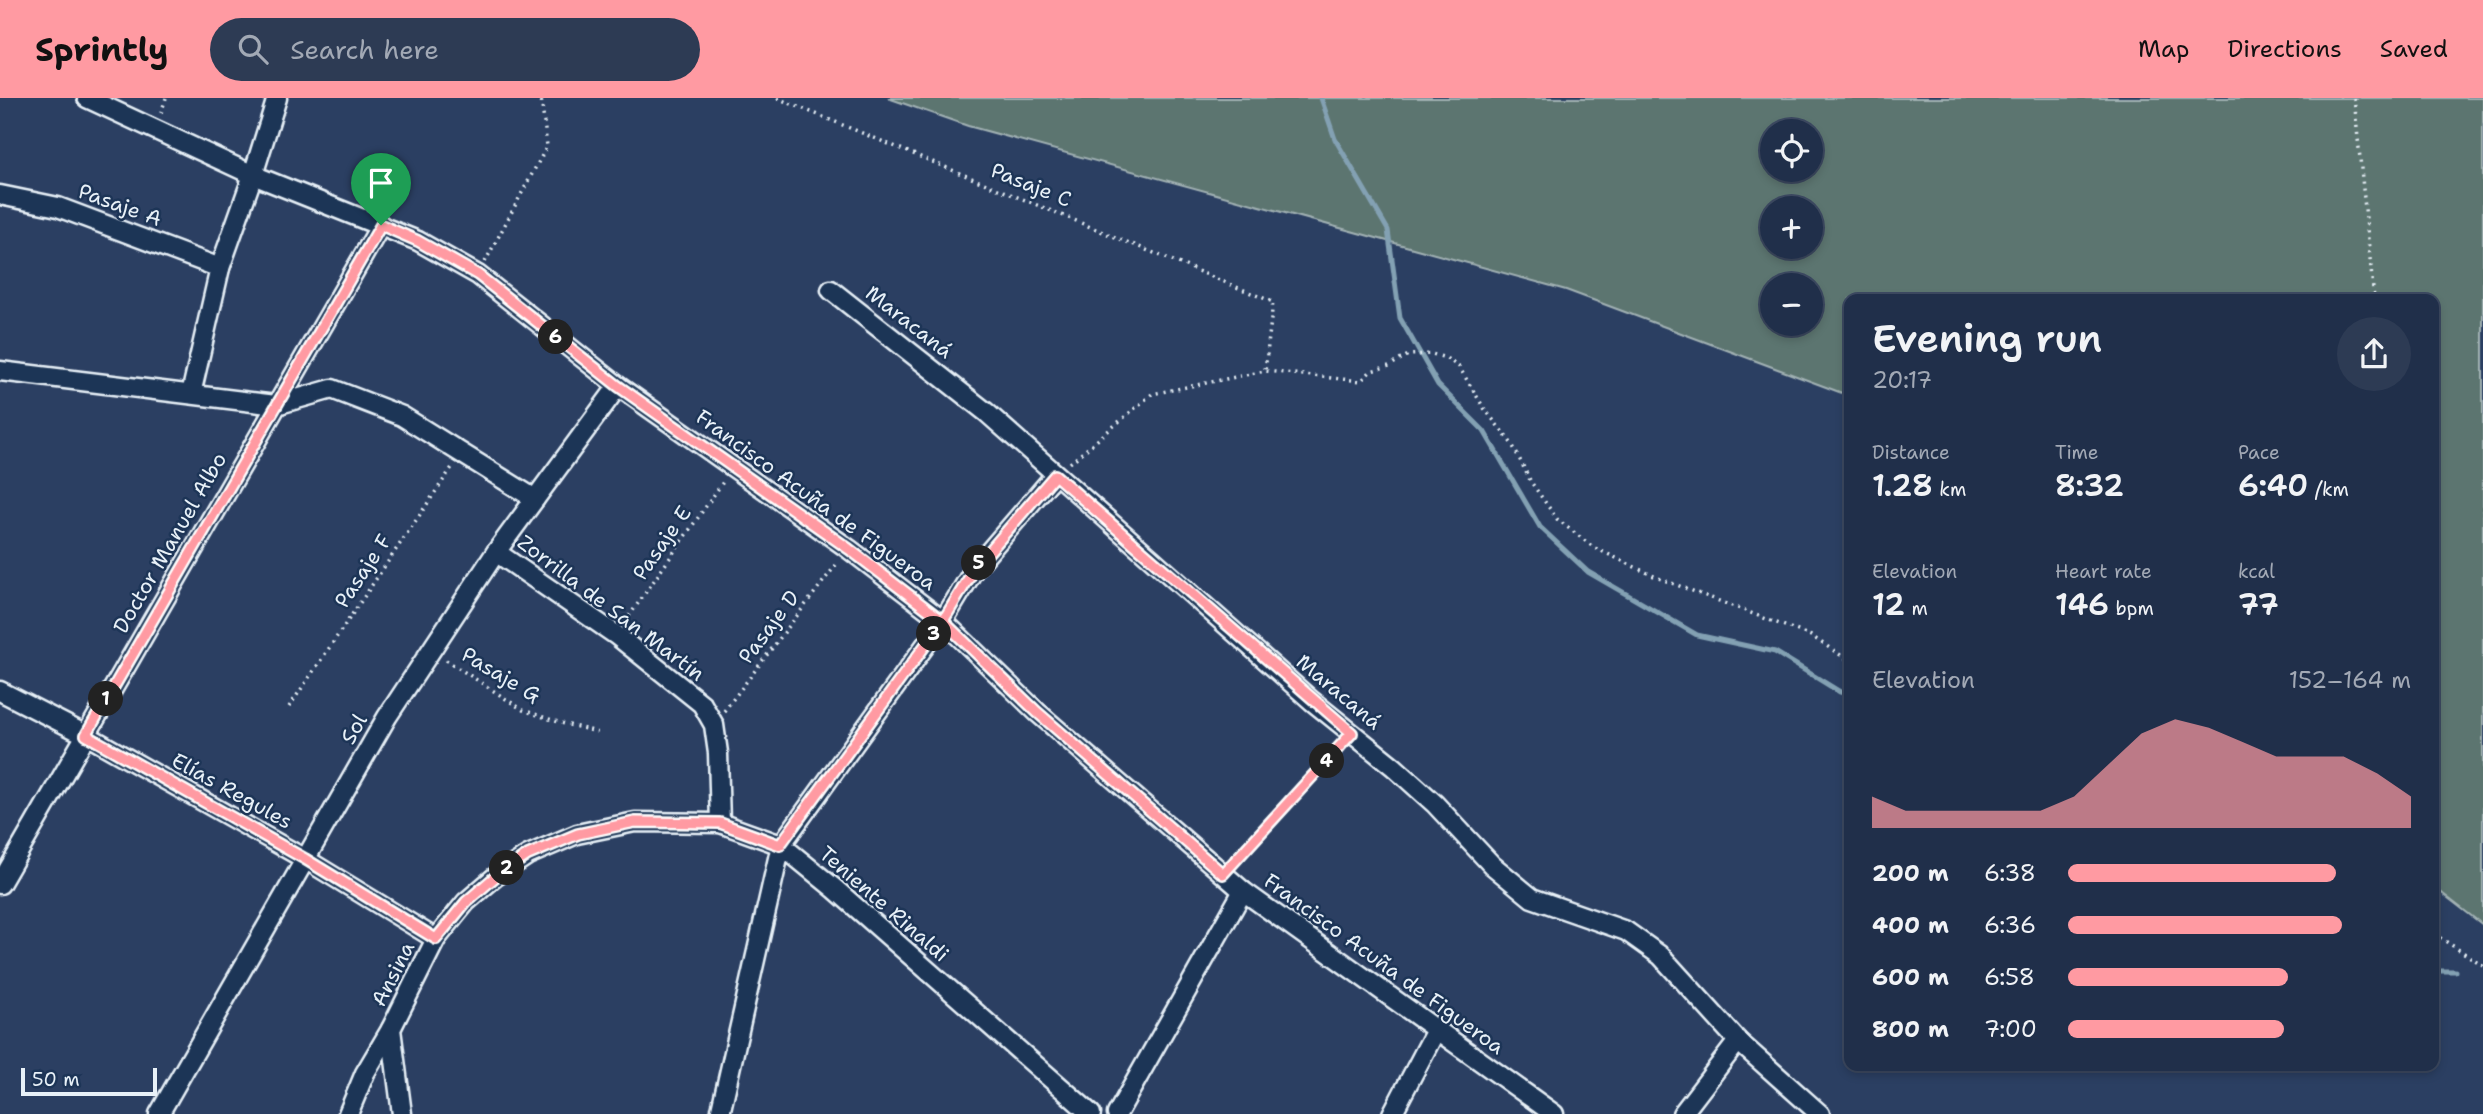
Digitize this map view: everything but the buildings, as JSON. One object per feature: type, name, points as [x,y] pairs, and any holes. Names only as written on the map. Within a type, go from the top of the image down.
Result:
[{"type":"street","name":"Francisco Acuña de Figueroa","points":[[87,98],[253,175],[418,241],[478,275],[618,386],[849,549],[943,621],[1037,712],[1242,891],[1554,1114]]},
{"type":"street","points":[[191,394],[220,268],[277,98]]},
{"type":"street","name":"Pasaje A","points":[[0,195],[58,207],[220,268]]},
{"type":"street","name":"Doctor Manuel Albo","points":[[0,884],[381,225]]},
{"type":"street","name":"Maracaná","points":[[831,290],[986,412],[1055,475],[1425,795],[1492,865],[1532,898],[1626,931],[1661,956],[1738,1041],[1819,1114]]},
{"type":"street","points":[[0,371],[276,405],[332,389],[402,416],[535,499]]},
{"type":"street","name":"Sol","points":[[159,1114],[387,717],[496,552],[618,386]]},
{"type":"street","points":[[720,1114],[780,845],[943,621],[975,568],[1055,475]]},
{"type":"street","name":"Zorrilla de San Martín","points":[[496,552],[616,635],[702,704],[714,724]]},
{"type":"street","name":"Elías Regules","points":[[0,691],[86,735],[305,859],[436,939]]},
{"type":"street","points":[[714,724],[718,753],[720,823]]},
{"type":"street","name":"Teniente Rinaldi","points":[[436,939],[466,902],[495,877],[528,855],[578,834],[635,822],[720,823],[780,845],[835,889],[1091,1114]]},
{"type":"street","points":[[1117,1114],[1242,891]]},
{"type":"street","name":"Ansina","points":[[402,1114],[391,1029],[436,939]]},
{"type":"street","points":[[348,1114],[365,1073],[391,1029]]},
{"type":"street","points":[[1392,1114],[1436,1030]]},
{"type":"street","points":[[1682,1114],[1738,1041]]},
{"type":"path","points":[[478,275],[547,146],[541,98]]},
{"type":"path","name":"Pasaje C","points":[[777,98],[1273,302],[1265,370]]},
{"type":"path","points":[[2354,98],[2374,294]]},
{"type":"path","points":[[1055,475],[1152,394],[1265,370],[1361,381],[1371,370],[1389,366],[1408,355],[1432,354],[1446,358],[1459,367],[1484,408],[1512,444],[1531,482],[1556,519],[1592,547],[1656,577],[1811,636],[1844,657]]},
{"type":"path","name":"Pasaje F","points":[[289,707],[463,452]]},
{"type":"path","name":"Pasaje E","points":[[616,635],[734,468]]},
{"type":"path","name":"Pasaje D","points":[[714,724],[849,549]]},
{"type":"path","name":"Pasaje G","points":[[431,650],[523,710],[597,732]]},
{"type":"path","points":[[1223,874],[1352,733]]},
{"type":"path","points":[[2439,936],[2483,965]]},
{"type":"green space","points":[[888,98],[2483,98],[2483,925],[2439,891],[2439,294],[1844,294],[1844,394],[1566,290],[968,126]]},
{"type":"waterway","points":[[1321,98],[1335,139],[1388,230],[1400,318],[1438,385],[1484,431],[1540,527],[1588,572],[1697,635],[1775,652],[1844,693]]},
{"type":"waterway","points":[[2439,971],[2455,971]]},
{"type":"route","points":[[381,225],[86,735],[305,859],[436,939],[466,902],[495,877],[528,855],[578,834],[635,822],[720,823],[780,845],[943,621],[1037,712],[1223,874],[1352,733],[1055,475],[975,568],[943,621],[849,549],[618,386],[478,275],[418,241],[381,225]]}]
